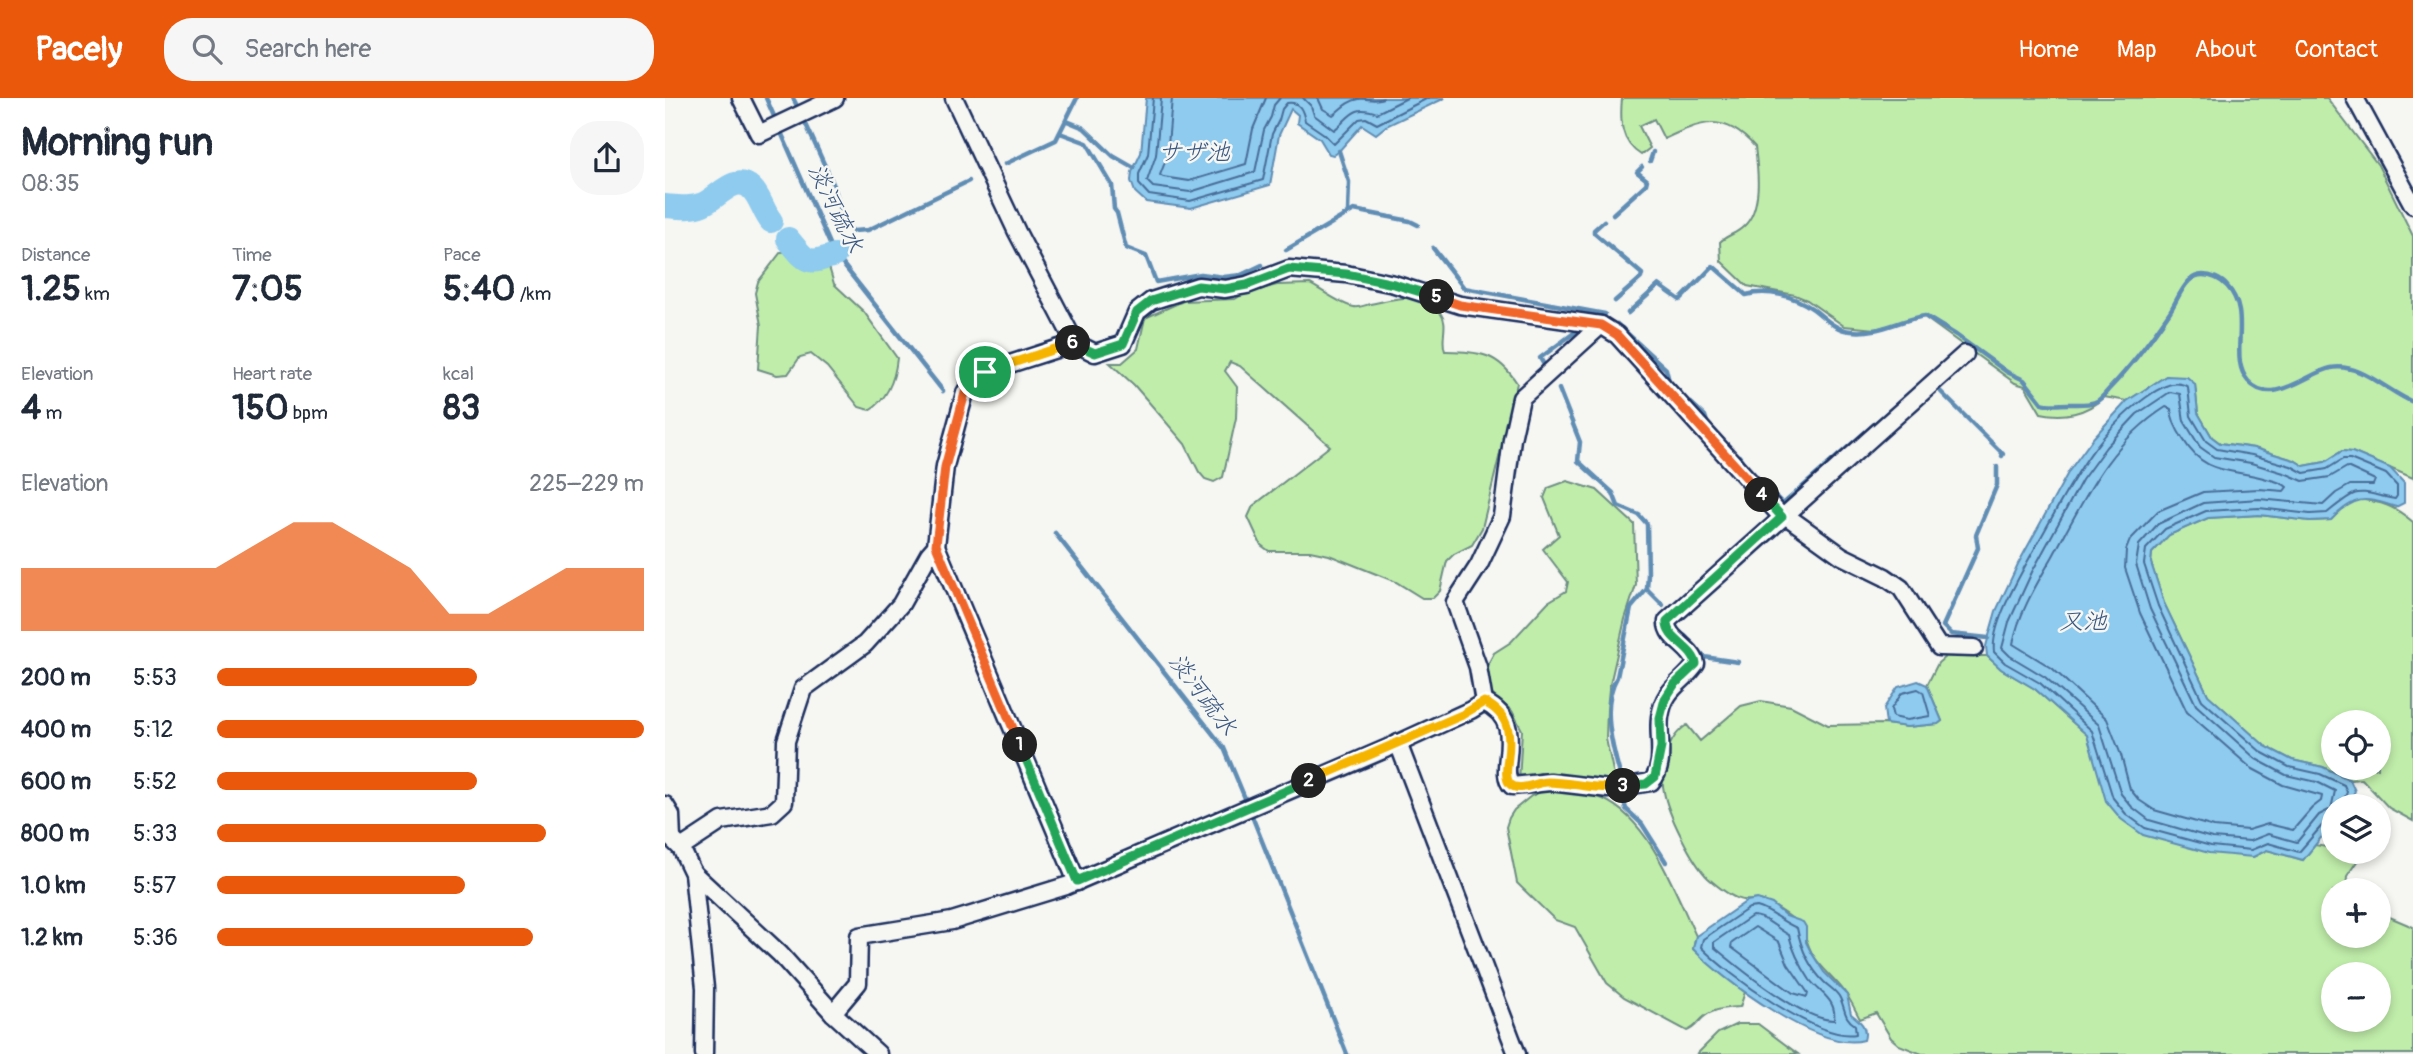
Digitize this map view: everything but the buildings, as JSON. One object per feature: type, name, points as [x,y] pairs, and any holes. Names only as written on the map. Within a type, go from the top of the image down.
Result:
[{"type":"street","points":[[741,98],[758,134],[835,98]]},
{"type":"street","points":[[954,98],[1022,244],[1075,343],[1095,353],[1123,344],[1137,312],[1151,301],[1198,286],[1225,289],[1247,285],[1289,269],[1346,274],[1394,284],[1460,305],[1601,325],[1617,335],[1783,516],[1842,556],[1902,588],[1939,647],[1974,648]]},
{"type":"street","points":[[2355,98],[2413,205]]},
{"type":"street","points":[[1484,702],[1478,667],[1455,602],[1479,565],[1502,516],[1521,398],[1601,325]]},
{"type":"street","points":[[1075,343],[985,372],[973,379],[965,393],[945,467],[936,545],[1077,881]]},
{"type":"street","points":[[1484,702],[1496,709],[1507,726],[1507,781],[1512,786],[1550,782],[1609,789],[1651,782],[1659,760],[1660,718],[1665,699],[1674,685],[1696,664],[1693,654],[1668,631],[1667,621],[1965,354]]},
{"type":"street","points":[[673,841],[722,821],[772,813],[784,802],[786,741],[803,689],[865,643],[901,604],[936,545]]},
{"type":"street","points":[[832,1013],[858,983],[859,936],[952,921],[1077,881],[1398,743],[1484,702]]},
{"type":"street","points":[[1398,743],[1517,1054]]},
{"type":"street","points":[[665,805],[671,815],[673,841],[693,873],[780,954],[832,1013],[878,1054]]},
{"type":"street","points":[[693,873],[705,988],[704,1054]]},
{"type":"green space","points":[[1622,98],[2327,98],[2378,165],[2413,236],[2413,478],[2352,452],[2342,451],[2325,462],[2304,466],[2294,460],[2254,448],[2220,443],[2212,437],[2198,413],[2195,384],[2166,376],[2127,401],[2104,397],[2082,411],[2058,415],[2041,413],[2025,386],[2015,383],[1924,317],[1875,329],[1844,326],[1807,300],[1795,295],[1747,286],[1721,261],[1720,242],[1743,227],[1754,211],[1758,189],[1755,147],[1733,128],[1712,123],[1701,124],[1664,139],[1654,119],[1639,126],[1650,148],[1641,155],[1625,137],[1621,114]]},
{"type":"green space","points":[[824,250],[834,284],[864,312],[897,358],[889,387],[881,400],[869,410],[859,407],[827,367],[811,354],[800,357],[788,374],[777,375],[758,369],[761,325],[755,293],[758,282],[781,252]]},
{"type":"green space","points":[[1310,284],[1354,307],[1399,298],[1426,301],[1434,306],[1443,318],[1445,351],[1486,356],[1502,365],[1517,383],[1482,528],[1472,545],[1454,554],[1447,561],[1440,591],[1433,598],[1422,598],[1396,582],[1329,555],[1310,551],[1269,551],[1261,545],[1248,517],[1253,506],[1330,446],[1240,366],[1230,362],[1225,371],[1237,387],[1236,418],[1223,477],[1214,482],[1205,479],[1185,444],[1134,385],[1110,363],[1122,363],[1138,349],[1145,318],[1183,301],[1235,299],[1245,293],[1277,285]]},
{"type":"green space","points":[[1567,481],[1597,490],[1634,524],[1636,585],[1625,619],[1607,709],[1606,739],[1615,780],[1585,780],[1540,773],[1519,782],[1522,730],[1512,711],[1489,692],[1486,682],[1489,662],[1494,653],[1511,642],[1548,602],[1566,591],[1568,582],[1543,549],[1559,535],[1544,498],[1548,488]]},
{"type":"green space","points":[[2356,499],[2393,508],[2413,522],[2413,821],[2391,809],[2391,794],[2376,794],[2363,780],[2391,780],[2391,710],[2321,710],[2321,767],[2292,760],[2265,746],[2208,695],[2164,603],[2151,563],[2152,553],[2169,535],[2208,518],[2259,515],[2310,521],[2331,520]]},
{"type":"green space","points":[[1946,656],[1987,656],[2001,669],[2035,689],[2087,735],[2096,763],[2253,857],[2267,850],[2303,860],[2315,845],[2321,846],[2321,864],[2355,864],[2347,878],[2321,878],[2321,948],[2391,948],[2391,918],[2413,927],[2413,1054],[1922,1054],[1899,1045],[1891,1038],[1876,1013],[1860,1019],[1844,991],[1813,955],[1796,922],[1764,902],[1742,900],[1731,895],[1702,871],[1675,825],[1666,801],[1664,764],[1674,737],[1687,725],[1700,741],[1741,706],[1761,701],[1791,706],[1828,725],[1886,724],[1907,727],[1938,724],[1942,721],[1927,685],[1938,663]]},
{"type":"green space","points":[[1550,788],[1603,799],[1620,809],[1634,823],[1648,840],[1679,899],[1696,936],[1693,949],[1745,992],[1740,1007],[1713,1012],[1687,1031],[1624,997],[1607,983],[1575,927],[1555,920],[1517,883],[1506,827],[1509,818],[1514,810],[1531,796]]},
{"type":"green space","points":[[1737,1024],[1758,1024],[1798,1054],[1697,1054],[1718,1033]]},
{"type":"water","name":"サザ池","points":[[1146,98],[1445,98],[1386,126],[1376,134],[1362,125],[1333,155],[1329,154],[1320,139],[1297,123],[1298,115],[1291,109],[1279,135],[1270,185],[1191,208],[1146,202],[1135,192],[1131,181],[1132,172],[1141,153]]},
{"type":"water","name":"又池","points":[[2166,376],[2187,377],[2195,384],[2198,413],[2212,437],[2220,443],[2254,448],[2294,460],[2304,466],[2325,462],[2342,451],[2352,452],[2390,468],[2404,483],[2404,503],[2396,507],[2360,500],[2347,506],[2331,520],[2310,521],[2259,515],[2208,518],[2169,535],[2152,553],[2151,563],[2164,603],[2208,695],[2265,746],[2292,760],[2321,767],[2321,780],[2350,780],[2355,791],[2353,794],[2321,794],[2321,838],[2303,860],[2267,850],[2253,857],[2209,853],[2143,835],[2121,819],[2106,801],[2087,735],[2035,689],[2001,669],[1987,656],[1986,646],[1996,611],[2018,564],[2069,471],[2094,437],[2127,401]]},
{"type":"water","points":[[1918,681],[1927,685],[1942,721],[1938,724],[1907,727],[1886,724],[1884,708],[1898,687]]},
{"type":"water","points":[[1757,899],[1772,904],[1786,916],[1803,922],[1806,927],[1806,942],[1811,952],[1824,972],[1847,995],[1851,1014],[1864,1028],[1864,1040],[1845,1041],[1823,1036],[1798,1025],[1749,995],[1693,949],[1696,936],[1747,901]]},
{"type":"waterway","name":"淡河疏水","points":[[766,98],[834,253],[943,391]]},
{"type":"waterway","points":[[793,98],[797,106]]},
{"type":"waterway","points":[[1005,164],[1056,140],[1077,98]]},
{"type":"waterway","points":[[1067,121],[1084,128],[1113,156],[1134,168]]},
{"type":"waterway","points":[[805,122],[834,186],[845,225],[853,231],[868,230],[969,181]]},
{"type":"waterway","points":[[1060,133],[1087,143],[1112,185],[1114,209],[1126,248],[1146,256],[1156,282],[1201,274],[1224,277],[1241,275],[1262,265]]},
{"type":"waterway","points":[[1339,151],[1349,182],[1348,212]]},
{"type":"waterway","points":[[1650,161],[1653,152]]},
{"type":"waterway","points":[[1613,214],[1646,184],[1647,180],[1637,172],[1642,167]]},
{"type":"waterway","points":[[665,206],[698,206],[739,183],[754,191],[771,221]]},
{"type":"waterway","points":[[1286,250],[1354,210],[1418,225]]},
{"type":"waterway","points":[[1604,221],[1594,233],[1642,274],[1641,278],[1615,301]]},
{"type":"waterway","points":[[788,239],[799,253],[808,259],[818,260],[835,255]]},
{"type":"waterway","points":[[1433,248],[1464,288],[1605,314]]},
{"type":"waterway","points":[[1628,313],[1659,285],[1680,300],[1713,266],[1746,295],[1772,293],[1790,297],[1806,304],[1830,323],[1845,330],[1880,329],[1925,316],[2007,372],[2024,380],[2042,403],[2085,404],[2099,400],[2126,371],[2189,281],[2194,277],[2206,275],[2222,281],[2235,297],[2239,310],[2242,371],[2248,381],[2257,388],[2278,390],[2322,371],[2342,367],[2363,373],[2413,402]]},
{"type":"waterway","points":[[1617,324],[1666,369],[1669,381],[1681,393]]},
{"type":"waterway","points":[[1543,363],[1540,358],[1582,327]]},
{"type":"waterway","points":[[1775,496],[1783,504],[1927,378]]},
{"type":"waterway","points":[[1559,389],[1580,442],[1578,461],[1613,493],[1618,506],[1639,515],[1647,524],[1647,589],[1631,608],[1617,677],[1609,701],[1610,729],[1622,781]]},
{"type":"waterway","points":[[1941,392],[2003,454],[2002,456]]},
{"type":"waterway","points":[[1691,403],[1705,416],[1708,425]]},
{"type":"waterway","points":[[1739,456],[1747,468]]},
{"type":"waterway","points":[[1988,638],[1951,634],[1943,626],[1978,548],[1976,535],[1997,485],[1997,467]]},
{"type":"waterway","name":"淡河疏水","points":[[1055,533],[1224,748],[1247,803]]},
{"type":"waterway","points":[[1647,589],[1663,605]]},
{"type":"waterway","points":[[1685,636],[1704,657],[1738,662]]},
{"type":"waterway","points":[[1622,794],[1626,809],[1642,824],[1666,862]]},
{"type":"waterway","name":"淡河疏水","points":[[1250,811],[1347,1054]]},
{"type":"route","points":[[1289,269],[1346,274],[1394,284],[1460,305],[1601,325],[1617,335],[1782,517],[1667,621],[1668,631],[1693,654],[1696,666],[1674,685],[1665,699],[1660,718],[1659,760],[1651,782],[1609,789],[1550,782],[1512,786],[1507,781],[1507,726],[1496,709],[1484,702],[1388,748],[1077,881],[936,545],[945,467],[965,393],[973,379],[985,372],[1075,343],[1095,353],[1123,344],[1137,312],[1151,301],[1198,286],[1225,289],[1247,285],[1289,269]]}]
